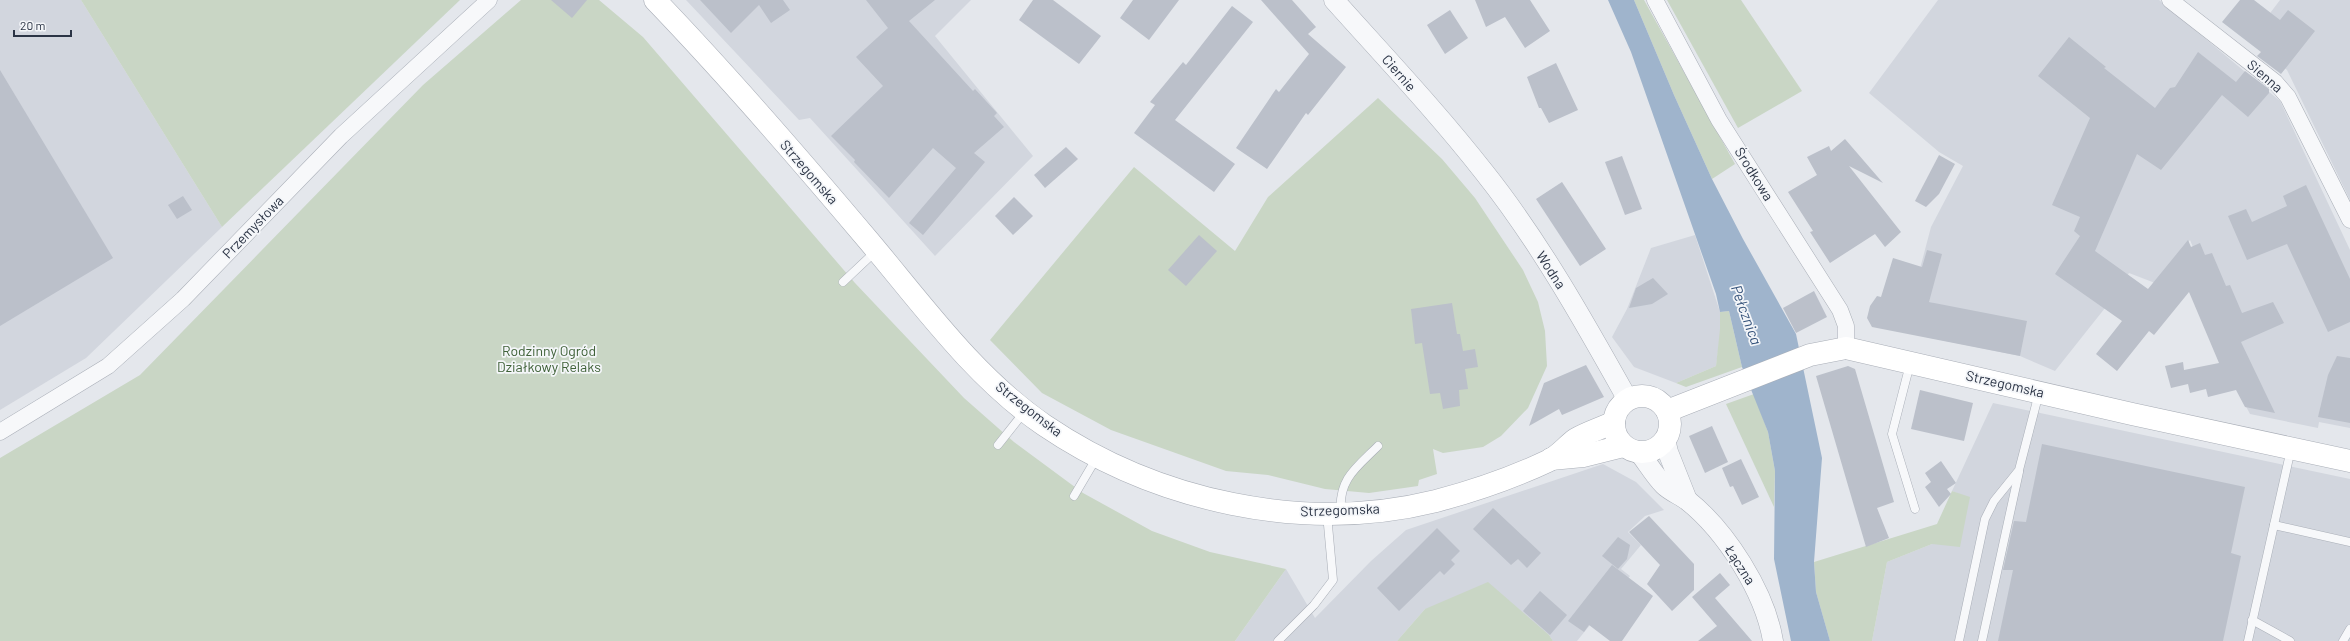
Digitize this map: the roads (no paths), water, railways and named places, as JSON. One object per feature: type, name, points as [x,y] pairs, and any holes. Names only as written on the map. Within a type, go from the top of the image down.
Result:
[{"type":"main road","name":"Strzegomska","points":[[655,0],[701,48],[964,352],[1044,425],[1098,456],[1147,480],[1211,499],[1259,508],[1334,513],[1401,507],[1432,501],[1498,481],[1551,459],[1577,439],[1614,422]]},
{"type":"main road","name":"Strzegomska","points":[[1667,411],[1719,392],[1810,355],[1837,348],[1846,348],[1910,361],[2039,392],[2350,461]]},
{"type":"main road","points":[[1638,396],[1649,397],[1659,402],[1667,411],[1669,422],[1665,439],[1650,450],[1631,449],[1615,435],[1615,413],[1628,400],[1638,396]]},
{"type":"main road","name":"Strzegomska","points":[[1551,459],[1631,449]]},
{"type":"street","name":"Przemysłowa","points":[[0,432],[108,366],[183,299],[340,136],[489,0]]},
{"type":"street","name":"Ciernie","points":[[1334,0],[1463,147]]},
{"type":"street","name":"Środkowa","points":[[1655,0],[1719,120],[1840,310],[1846,326],[1846,348]]},
{"type":"street","name":"Sienna","points":[[2170,0],[2275,82],[2288,97],[2350,220]]},
{"type":"street","name":"Wodna","points":[[1463,147],[1503,196],[1556,277],[1588,327],[1628,400]]},
{"type":"street","name":"Łączna","points":[[1665,439],[1670,459],[1687,500]]},
{"type":"street","name":"Łączna","points":[[1631,449],[1664,485],[1687,500],[1721,536],[1751,580],[1771,629],[1773,641]]},
{"type":"lane","points":[[843,282],[877,251]]},
{"type":"lane","points":[[1910,361],[1892,434],[1915,510]]},
{"type":"lane","points":[[1982,641],[2019,470],[2039,392]]},
{"type":"lane","points":[[998,445],[1026,410]]},
{"type":"lane","points":[[1278,641],[1314,605],[1333,580],[1334,513],[1339,497],[1347,478],[1378,446]]},
{"type":"lane","points":[[2248,641],[2291,448]]},
{"type":"lane","points":[[1074,496],[1098,456]]},
{"type":"lane","points":[[1959,641],[1985,519],[1994,501],[2019,470]]},
{"type":"lane","points":[[2274,525],[2350,542]]},
{"type":"lane","points":[[2252,620],[2290,641]]},
{"type":"lane","points":[[2343,641],[2350,629]]},
{"type":"water","name":"Pełcznica","points":[[1608,0],[1634,0],[1674,95],[1712,179],[1743,239],[1796,334],[1822,458],[1814,562],[1816,592],[1830,641],[1791,641],[1774,559],[1775,471],[1768,432],[1742,367],[1729,311],[1720,312],[1716,294],[1631,52]]},
{"type":"park label","name":"Rodzinny Ogród Działkowy Relaks","points":[[549,360]]}]
